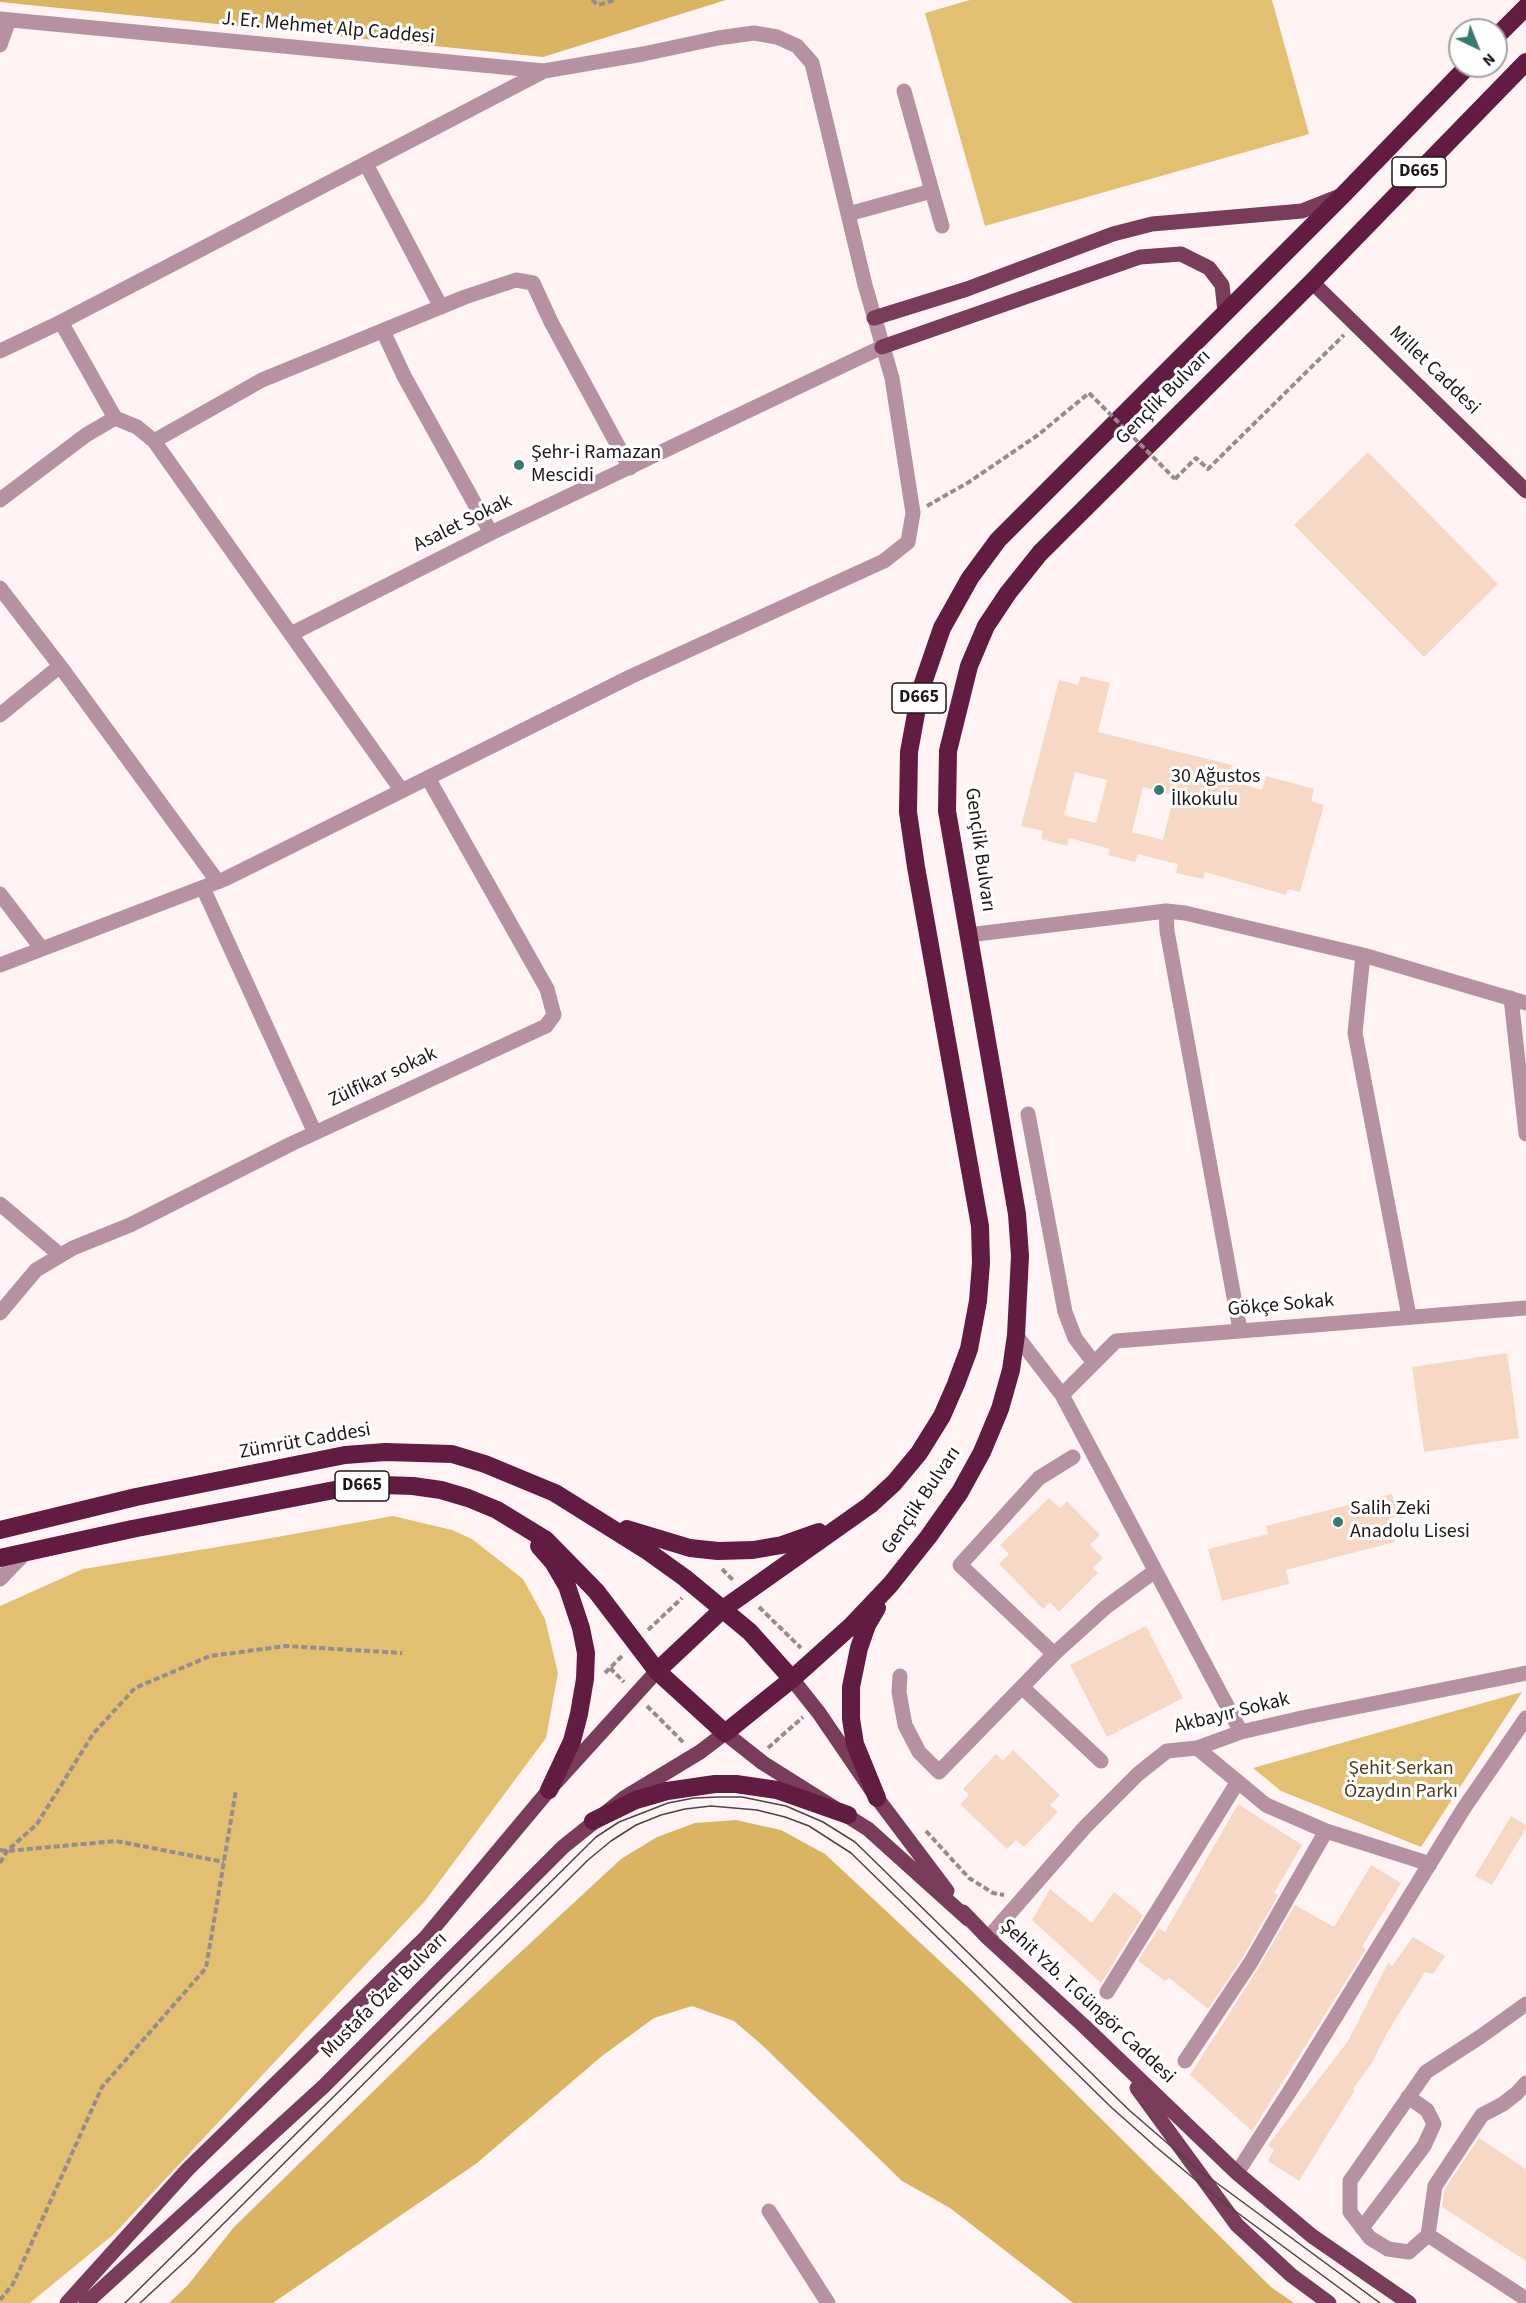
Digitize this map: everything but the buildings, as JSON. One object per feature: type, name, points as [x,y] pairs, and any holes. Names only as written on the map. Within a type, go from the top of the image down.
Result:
[{"type":"highway","points":[[1508,25],[1526,7]]},
{"type":"highway","name":"Gençlik Bulvarı","points":[[792,1679],[851,1626],[890,1585],[929,1536],[960,1492],[982,1452],[1000,1408],[1011,1370],[1016,1335],[1020,1256],[1017,1214],[947,811],[948,751],[969,666],[986,626],[1008,593],[1040,553],[1312,282],[1526,62]]},
{"type":"highway","name":"Gençlik Bulvarı","points":[[657,1671],[723,1609],[870,1505],[894,1483],[919,1452],[942,1416],[969,1349],[978,1301],[981,1263],[980,1226],[908,812],[909,752],[920,692],[942,628],[970,578],[998,540],[1456,78]]},
{"type":"highway","name":"Zümrüt Caddesi","points":[[0,1530],[136,1497],[345,1455],[385,1452],[452,1454],[485,1464],[555,1493],[598,1519],[685,1578],[723,1609],[750,1632],[792,1679]]},
{"type":"highway","name":"D665","points":[[0,1558],[143,1527],[350,1487],[383,1485],[441,1490],[497,1510],[546,1540],[596,1591],[657,1671],[725,1733],[792,1679]]},
{"type":"highway","points":[[598,1519],[648,1537],[690,1548],[718,1551],[753,1550],[782,1545],[808,1537],[870,1505]]},
{"type":"highway","points":[[497,1510],[537,1544],[553,1562],[567,1586],[581,1628],[586,1653],[585,1679],[572,1742],[549,1790]]},
{"type":"highway","points":[[877,1798],[855,1744],[851,1719],[850,1687],[858,1648],[867,1625],[890,1585]]},
{"type":"highway","points":[[593,1821],[636,1800],[667,1791],[725,1784],[777,1790],[848,1815]]},
{"type":"main road","points":[[874,318],[967,289],[1113,234],[1152,224],[1302,211],[1342,195]]},
{"type":"main road","points":[[882,347],[1140,257],[1181,254],[1209,268],[1222,285],[1225,312]]},
{"type":"main road","name":"Millet Caddesi","points":[[1312,282],[1526,491]]},
{"type":"main road","points":[[67,2303],[188,2169],[426,1937],[549,1790],[657,1671]]},
{"type":"main road","name":"Şehit Yzb. T.Güngör Caddesi","points":[[792,1679],[819,1713],[877,1798],[968,1919],[1237,2173],[1312,2236],[1409,2303]]},
{"type":"main road","points":[[725,1733],[762,1763],[848,1815],[868,1830],[968,1919]]},
{"type":"main road","name":"Mustafa Özel Bulvarı","points":[[86,2303],[323,2087],[563,1847],[624,1798],[700,1752],[725,1733]]},
{"type":"main road","points":[[1113,2054],[1237,2225],[1291,2275],[1329,2303]]},
{"type":"street","points":[[0,45],[4,20]]},
{"type":"street","name":"J. Er. Mehmet Alp Caddesi","points":[[4,20],[544,71]]},
{"type":"street","points":[[0,351],[61,322],[544,71],[718,38],[754,33],[777,37],[797,46],[812,63],[874,318],[892,378],[913,513],[908,542],[884,561],[632,676],[210,885],[0,965]]},
{"type":"street","points":[[904,91],[942,226]]},
{"type":"street","points":[[366,164],[441,307]]},
{"type":"street","points":[[848,214],[932,191]]},
{"type":"street","points":[[154,441],[262,380],[441,307],[516,280],[533,283],[551,322],[630,468]]},
{"type":"street","points":[[61,322],[114,418],[137,427],[154,441],[402,791]]},
{"type":"street","points":[[383,331],[404,376],[491,533]]},
{"type":"street","name":"Asalet Sokak","points":[[291,634],[491,533],[882,347]]},
{"type":"street","points":[[0,500],[86,435],[114,418]]},
{"type":"street","points":[[0,588],[60,666],[210,885],[315,1133]]},
{"type":"street","points":[[0,715],[60,666]]},
{"type":"street","name":"Zülfikar sokak","points":[[0,1313],[36,1270],[73,1248],[130,1226],[315,1133],[546,1026],[554,1015],[547,989],[428,778]]},
{"type":"street","points":[[0,894],[42,949]]},
{"type":"street","points":[[968,934],[1166,911],[1185,913],[1363,955],[1526,1003]]},
{"type":"street","points":[[1166,911],[1167,931],[1240,1330]]},
{"type":"street","points":[[1363,955],[1355,1034],[1409,1316]]},
{"type":"street","points":[[1510,998],[1526,1134]]},
{"type":"street","points":[[1029,1114],[1065,1312],[1075,1338],[1094,1363]]},
{"type":"street","points":[[0,1204],[60,1255]]},
{"type":"street","name":"Gökçe Sokak","points":[[1062,1395],[1116,1341],[1526,1308]]},
{"type":"street","points":[[1016,1335],[1062,1395],[1241,1732]]},
{"type":"street","points":[[1054,1654],[960,1565],[1039,1478],[1072,1457]]},
{"type":"street","points":[[0,1578],[26,1552]]},
{"type":"street","points":[[900,1676],[899,1692],[905,1725],[919,1752],[939,1772],[1054,1654],[1106,1607],[1155,1571]]},
{"type":"street","name":"Akbayır Sokak","points":[[988,1938],[1085,1827],[1138,1774],[1167,1751],[1197,1748],[1241,1732],[1317,1714],[1526,1673]]},
{"type":"street","points":[[1022,1687],[1101,1761]]},
{"type":"street","points":[[1237,2173],[1464,1809],[1526,1718]]},
{"type":"street","points":[[1197,1748],[1266,1805],[1326,1831],[1430,1864]]},
{"type":"street","points":[[1107,1992],[1237,1783]]},
{"type":"street","points":[[1185,2061],[1251,1962],[1326,1831]]},
{"type":"street","points":[[1523,2091],[1482,2115],[1435,2186],[1428,2235],[1409,2252],[1388,2250],[1370,2238],[1350,2212],[1350,2181],[1426,2072],[1526,2004]]},
{"type":"street","points":[[1362,2229],[1424,2146],[1434,2124],[1427,2110],[1408,2097]]},
{"type":"street","points":[[769,2211],[828,2303]]},
{"type":"street","points":[[1428,2235],[1526,2299]]},
{"type":"path","points":[[592,0],[598,5],[615,0]]},
{"type":"path","points":[[913,513],[939,501],[977,477],[1052,424],[1089,393],[1175,479],[1196,458],[1208,469],[1356,324]]},
{"type":"path","points":[[718,1564],[737,1585]]},
{"type":"path","points":[[644,1635],[686,1594]]},
{"type":"path","points":[[754,1602],[801,1648]]},
{"type":"path","points":[[0,1863],[7,1851],[37,1824],[93,1734],[135,1688],[210,1656],[286,1646],[402,1653]]},
{"type":"path","points":[[598,1680],[626,1653]]},
{"type":"path","points":[[610,1668],[627,1685]]},
{"type":"path","points":[[643,1702],[687,1746]]},
{"type":"path","points":[[768,1749],[804,1717]]},
{"type":"path","points":[[0,2300],[13,2284],[102,2087],[206,1968],[236,1790]]},
{"type":"path","points":[[920,1824],[969,1878],[993,1893],[1008,1895],[1018,1903]]},
{"type":"path","points":[[0,1850],[116,1841],[224,1862]]},
{"type":"green space","points":[[970,0],[1272,0],[1309,134],[985,226],[925,13]]},
{"type":"green space","points":[[393,1516],[452,1530],[472,1539],[523,1579],[545,1619],[558,1673],[546,1738],[425,1901],[114,2234],[30,2303],[0,2303],[0,1606],[83,1569]]},
{"type":"green space","name":"Şehit Serkan Özaydın Parkı","points":[[1522,1692],[1421,1847],[1281,1791],[1253,1768]]},
{"type":"shaded area","points":[[0,0],[726,0],[543,57],[0,2]]},
{"type":"shaded area","points":[[736,1820],[781,1830],[825,1854],[972,1991],[1271,2287],[1294,2303],[1073,2303],[950,2208],[902,2181],[762,2045],[734,2021],[692,2006],[654,2018],[602,2056],[477,2163],[273,2303],[169,2303],[188,2285],[234,2227],[430,2036],[621,1859],[657,1837],[695,1823]]},
{"type":"tram line","points":[[125,2303],[596,1837],[619,1822],[668,1803],[694,1798],[719,1797],[742,1797],[786,1806],[823,1822],[855,1842],[1129,2110],[1195,2167],[1380,2303]]},
{"type":"tram line","points":[[140,2303],[193,2254],[588,1860],[611,1841],[636,1825],[661,1815],[711,1806],[757,1810],[785,1817],[809,1826],[851,1853],[1112,2108],[1156,2147],[1216,2197],[1360,2303]]},
{"type":"place","name":"Şehr-i Ramazan Mescidi","points":[[519,465]]},
{"type":"place","name":"30 Ağustos İlkokulu","points":[[1159,790]]},
{"type":"place","name":"Salih Zeki Anadolu Lisesi","points":[[1338,1522]]}]
